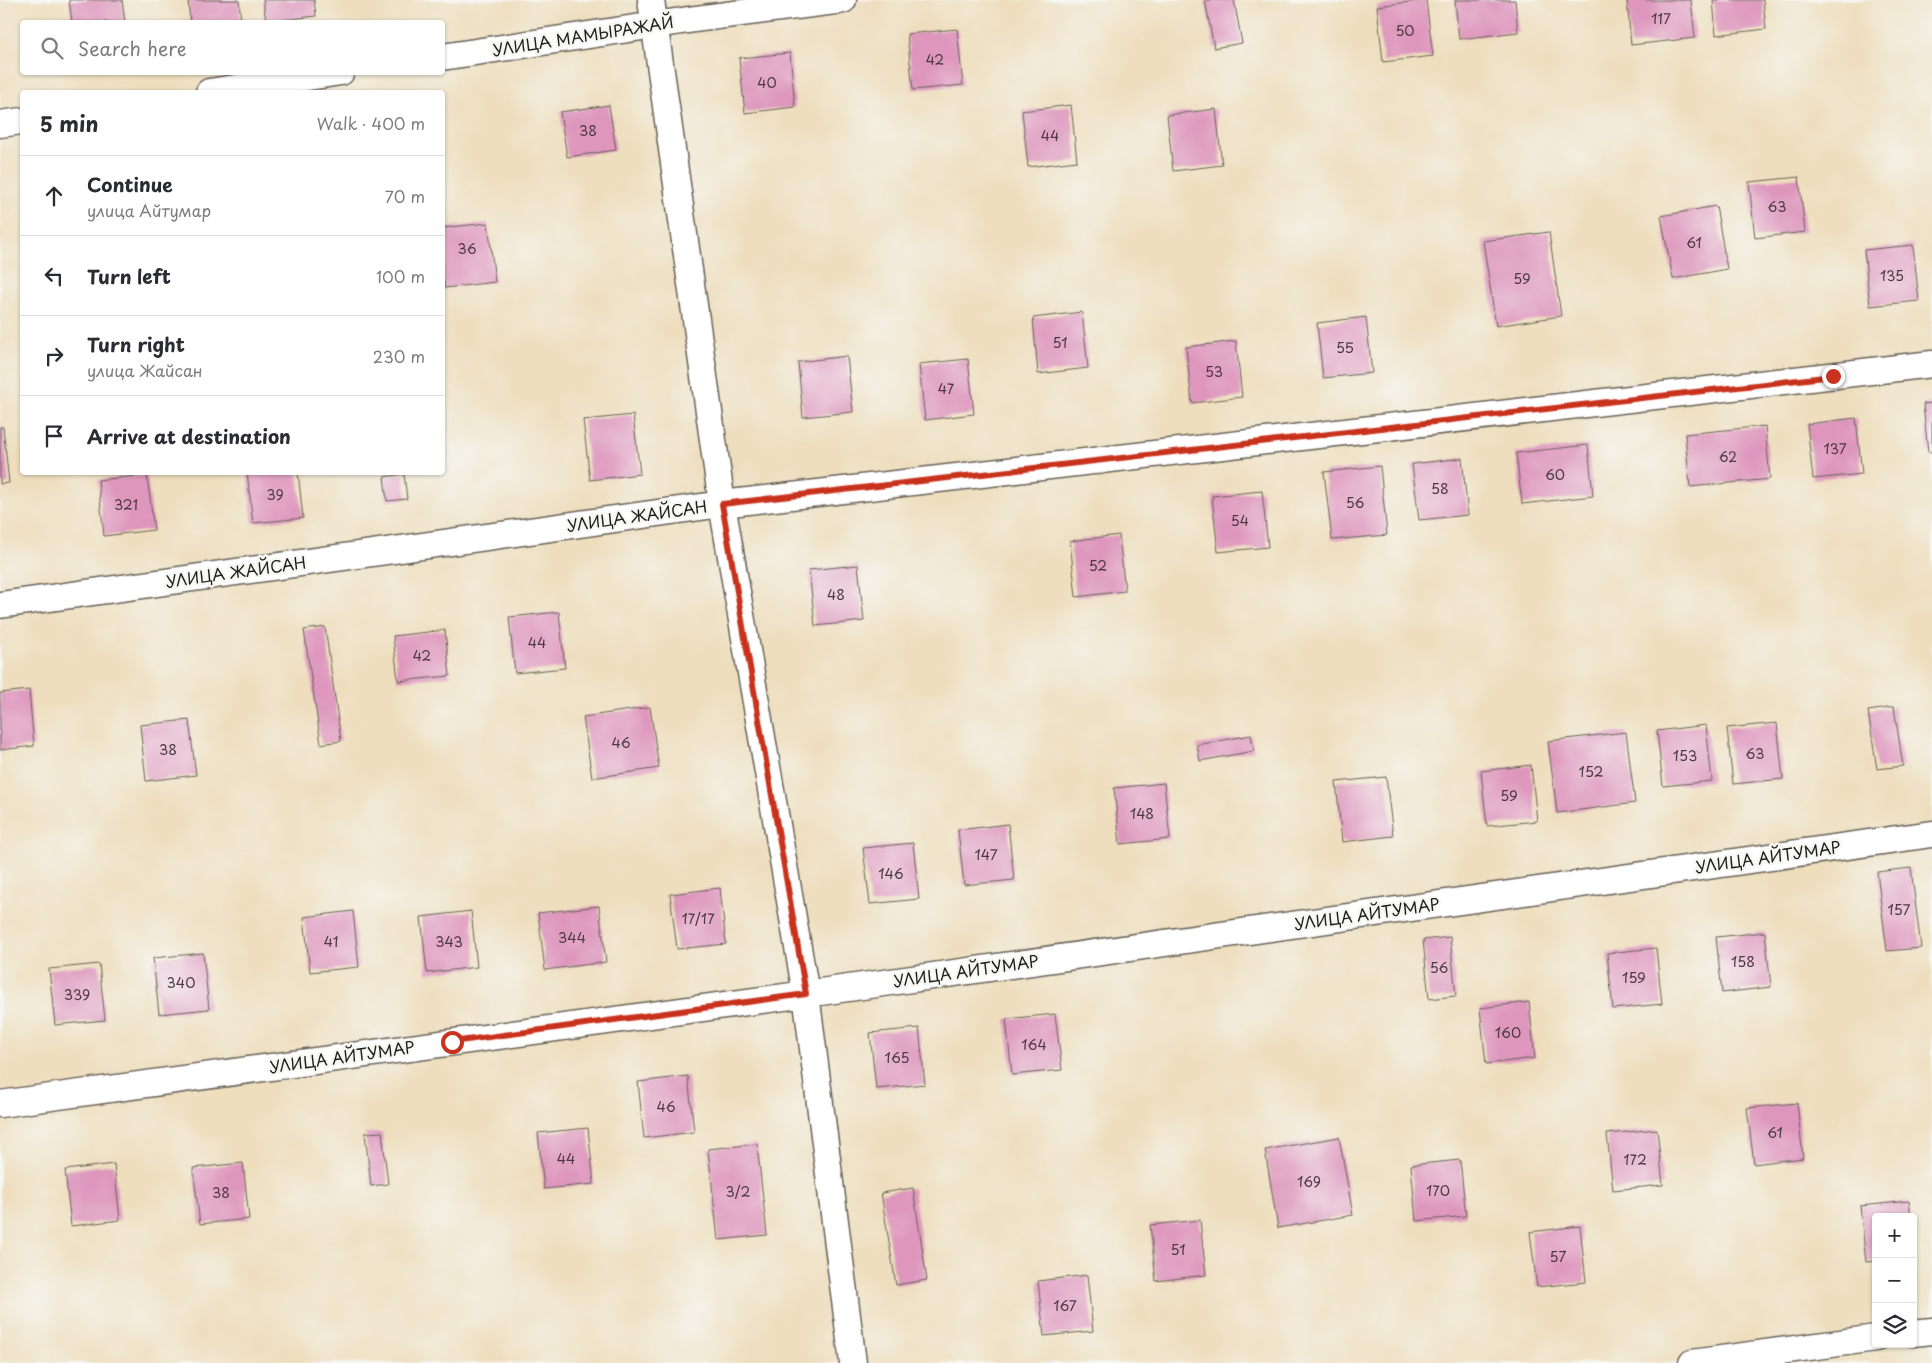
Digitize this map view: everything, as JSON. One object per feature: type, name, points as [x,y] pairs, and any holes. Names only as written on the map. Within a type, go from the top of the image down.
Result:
[{"type":"street","name":"УЛИЦА МАМЫРАЖАЙ","points":[[445,56],[652,13],[843,0]]},
{"type":"street","points":[[652,13],[722,504],[806,994],[853,1363]]},
{"type":"street","points":[[222,90],[321,75]]},
{"type":"street","points":[[0,124],[20,121]]},
{"type":"street","name":"УЛИЦА ЖАЙСАН","points":[[0,605],[722,504],[1932,364]]},
{"type":"street","name":"УЛИЦА АЙТУМАР","points":[[0,1104],[806,994],[1932,834]]},
{"type":"street","points":[[1917,1332],[1932,1330]]},
{"type":"street","points":[[1692,1363],[1872,1339]]},
{"type":"building","points":[[69,0],[122,0],[125,20],[72,20]]},
{"type":"building","points":[[188,0],[239,0],[241,20],[190,20]]},
{"type":"building","points":[[263,0],[314,0],[316,16],[266,20]]},
{"type":"building","points":[[1205,0],[1234,0],[1242,43],[1214,48]]},
{"type":"building","points":[[1426,0],[1433,56],[1383,62],[1377,6]]},
{"type":"building","points":[[1455,0],[1515,0],[1518,32],[1459,39]]},
{"type":"building","points":[[1627,0],[1691,0],[1695,38],[1631,45]]},
{"type":"building","points":[[1713,0],[1763,0],[1766,29],[1716,35]]},
{"type":"building","points":[[957,29],[963,85],[913,90],[907,34]]},
{"type":"building","points":[[790,53],[795,107],[745,113],[739,58]]},
{"type":"building","points":[[609,105],[616,150],[567,157],[560,112]]},
{"type":"building","points":[[1071,105],[1077,161],[1028,167],[1022,111]]},
{"type":"building","points":[[1216,109],[1222,165],[1173,171],[1167,115]]},
{"type":"building","points":[[1799,177],[1805,232],[1755,238],[1749,182]]},
{"type":"building","points":[[1716,206],[1727,269],[1673,279],[1661,216]]},
{"type":"building","points":[[488,223],[495,282],[445,288],[445,228]]},
{"type":"building","points":[[1549,232],[1561,316],[1496,326],[1483,241]]},
{"type":"building","points":[[1913,245],[1919,301],[1870,306],[1864,250]]},
{"type":"building","points":[[1082,312],[1088,368],[1038,374],[1033,318]]},
{"type":"building","points":[[1366,317],[1372,373],[1323,378],[1317,323]]},
{"type":"building","points":[[1236,341],[1242,397],[1192,403],[1186,347]]},
{"type":"building","points":[[847,356],[853,412],[803,417],[798,362]]},
{"type":"building","points":[[968,359],[974,414],[925,420],[919,364]]},
{"type":"building","points":[[1932,403],[1932,452],[1928,452],[1923,404]]},
{"type":"building","points":[[633,415],[640,474],[590,480],[583,420]]},
{"type":"building","points":[[1856,418],[1862,474],[1813,479],[1807,424]]},
{"type":"building","points":[[1765,426],[1770,479],[1690,487],[1685,434]]},
{"type":"building","points":[[0,427],[3,427],[9,483],[0,484]]},
{"type":"building","points":[[1588,445],[1593,496],[1522,504],[1516,453]]},
{"type":"building","points":[[1462,458],[1468,515],[1419,520],[1412,464]]},
{"type":"building","points":[[1380,466],[1387,535],[1332,540],[1324,472]]},
{"type":"building","points":[[147,475],[154,530],[104,536],[98,480]]},
{"type":"building","points":[[247,475],[298,475],[303,518],[253,523]]},
{"type":"building","points":[[404,475],[407,499],[387,501],[384,477]]},
{"type":"building","points":[[1262,491],[1268,547],[1218,552],[1212,496]]},
{"type":"building","points":[[1119,535],[1125,591],[1076,597],[1070,541]]},
{"type":"building","points":[[858,565],[864,621],[815,626],[809,570]]},
{"type":"building","points":[[559,612],[565,668],[515,673],[509,617]]},
{"type":"building","points":[[325,627],[341,741],[321,744],[304,630]]},
{"type":"building","points":[[445,630],[450,676],[398,681],[393,636]]},
{"type":"building","points":[[29,690],[34,746],[0,750],[0,693]]},
{"type":"building","points":[[650,707],[659,768],[592,778],[583,717]]},
{"type":"building","points":[[1894,707],[1903,766],[1877,769],[1868,711]]},
{"type":"building","points":[[189,720],[196,775],[146,781],[140,725]]},
{"type":"building","points":[[1777,723],[1783,779],[1733,784],[1727,728]]},
{"type":"building","points":[[1706,725],[1712,781],[1663,786],[1657,731]]},
{"type":"building","points":[[1626,732],[1635,803],[1557,813],[1548,741]]},
{"type":"building","points":[[1251,735],[1254,751],[1200,761],[1197,745]]},
{"type":"building","points":[[1531,765],[1537,821],[1487,826],[1481,771]]},
{"type":"building","points":[[1386,777],[1393,836],[1342,842],[1336,782]]},
{"type":"building","points":[[1164,783],[1170,839],[1120,844],[1114,788]]},
{"type":"building","points":[[1008,824],[1014,880],[964,885],[958,830]]},
{"type":"building","points":[[913,843],[919,899],[870,904],[863,848]]},
{"type":"building","points":[[1911,868],[1921,948],[1887,951],[1877,872]]},
{"type":"building","points":[[720,888],[726,944],[677,949],[670,894]]},
{"type":"building","points":[[599,906],[606,962],[545,970],[538,913]]},
{"type":"building","points":[[353,911],[359,967],[310,972],[304,917]]},
{"type":"building","points":[[471,911],[477,967],[427,973],[421,917]]},
{"type":"building","points":[[1765,932],[1771,987],[1722,993],[1716,937]]},
{"type":"building","points":[[1450,937],[1456,996],[1429,999],[1423,940]]},
{"type":"building","points":[[1656,948],[1662,1004],[1613,1009],[1607,953]]},
{"type":"building","points":[[203,953],[209,1009],[159,1014],[153,958]]},
{"type":"building","points":[[99,964],[105,1020],[55,1025],[49,969]]},
{"type":"building","points":[[1529,1002],[1535,1058],[1486,1064],[1480,1008]]},
{"type":"building","points":[[1055,1014],[1062,1070],[1012,1075],[1006,1019]]},
{"type":"building","points":[[919,1028],[925,1084],[876,1089],[870,1033]]},
{"type":"building","points":[[688,1076],[694,1132],[644,1138],[638,1082]]},
{"type":"building","points":[[1797,1103],[1803,1158],[1754,1164],[1747,1108]]},
{"type":"building","points":[[588,1128],[594,1184],[544,1189],[538,1133]]},
{"type":"building","points":[[1657,1129],[1663,1185],[1613,1190],[1607,1134]]},
{"type":"building","points":[[382,1132],[388,1184],[371,1186],[365,1133]]},
{"type":"building","points":[[1339,1137],[1353,1215],[1278,1228],[1265,1150]]},
{"type":"building","points":[[757,1144],[767,1235],[718,1240],[708,1149]]},
{"type":"building","points":[[1460,1160],[1466,1216],[1416,1221],[1411,1165]]},
{"type":"building","points":[[243,1163],[249,1219],[200,1224],[193,1168]]},
{"type":"building","points":[[114,1164],[120,1220],[71,1226],[65,1170]]},
{"type":"building","points":[[913,1188],[927,1280],[896,1285],[881,1193]]},
{"type":"building","points":[[1909,1201],[1910,1213],[1872,1213],[1872,1261],[1866,1262],[1860,1206]]},
{"type":"building","points":[[1200,1220],[1206,1275],[1156,1281],[1150,1225]]},
{"type":"building","points":[[1580,1226],[1586,1282],[1537,1287],[1530,1232]]},
{"type":"building","points":[[1087,1275],[1093,1331],[1044,1336],[1038,1281]]},
{"type":"route","points":[[452,1042],[806,994],[722,504],[1833,376]]}]
